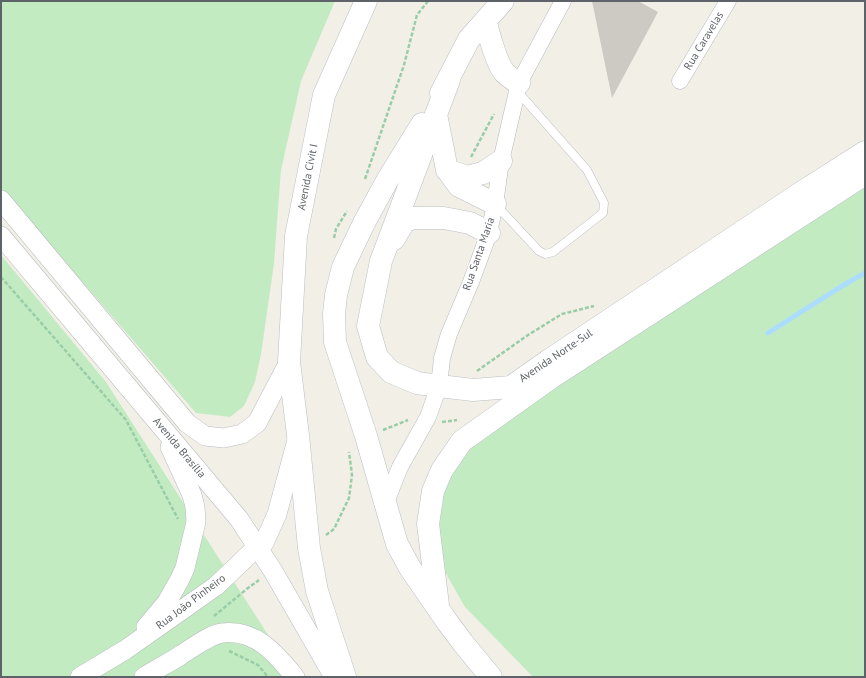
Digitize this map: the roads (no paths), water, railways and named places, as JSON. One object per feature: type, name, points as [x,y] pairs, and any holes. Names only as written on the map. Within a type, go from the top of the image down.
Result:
[{"type":"main road","name":"Avenida Civit I","points":[[345,677],[317,591],[309,548],[289,362],[296,236],[324,95],[366,1]]},
{"type":"main road","points":[[491,677],[463,644],[439,607],[410,568],[396,544],[366,436],[335,342],[334,314],[336,295],[343,267],[364,223],[388,179],[449,80],[469,39],[503,1]]},
{"type":"main road","points":[[486,20],[486,26],[503,71],[518,88]]},
{"type":"main road","name":"Avenida Norte-Sul","points":[[449,80],[381,261],[368,326],[377,357],[390,372],[417,383],[473,390],[511,387],[770,213],[865,152]]},
{"type":"main road","points":[[436,114],[447,170],[459,186],[495,204]]},
{"type":"main road","points":[[447,170],[467,177],[483,173],[501,161]]},
{"type":"main road","name":"Avenida Norte-Sul","points":[[439,607],[428,524],[433,491],[442,470],[462,441],[552,377],[865,174]]},
{"type":"main road","points":[[381,261],[401,226],[404,222],[413,218],[444,218],[470,223],[489,234]]},
{"type":"street","name":"Rua Santa Maria","points":[[385,505],[400,467],[428,417],[439,386],[442,358],[449,334],[489,234],[501,161],[518,88],[563,1]]},
{"type":"street","name":"Rua Caravelas","points":[[680,81],[728,1]]},
{"type":"street","name":"Avenida Brasília","points":[[1,200],[187,423],[205,436],[224,438],[242,434],[257,423],[289,362]]},
{"type":"street","name":"Avenida Brasília","points":[[1,236],[239,519],[258,546],[334,677]]},
{"type":"street","points":[[126,650],[167,602],[185,568],[196,522],[195,507],[192,495],[162,429]]},
{"type":"street","name":"Rua João Pinheiro","points":[[80,677],[126,650],[216,586],[258,546],[264,543],[277,514],[298,435]]},
{"type":"street","points":[[144,677],[197,644],[221,633],[250,636],[262,642],[295,677]]},
{"type":"lane","points":[[495,204],[539,251],[545,254],[553,252],[603,213],[604,203],[587,170],[518,88]]},
{"type":"waterway","points":[[768,333],[865,273]]}]
